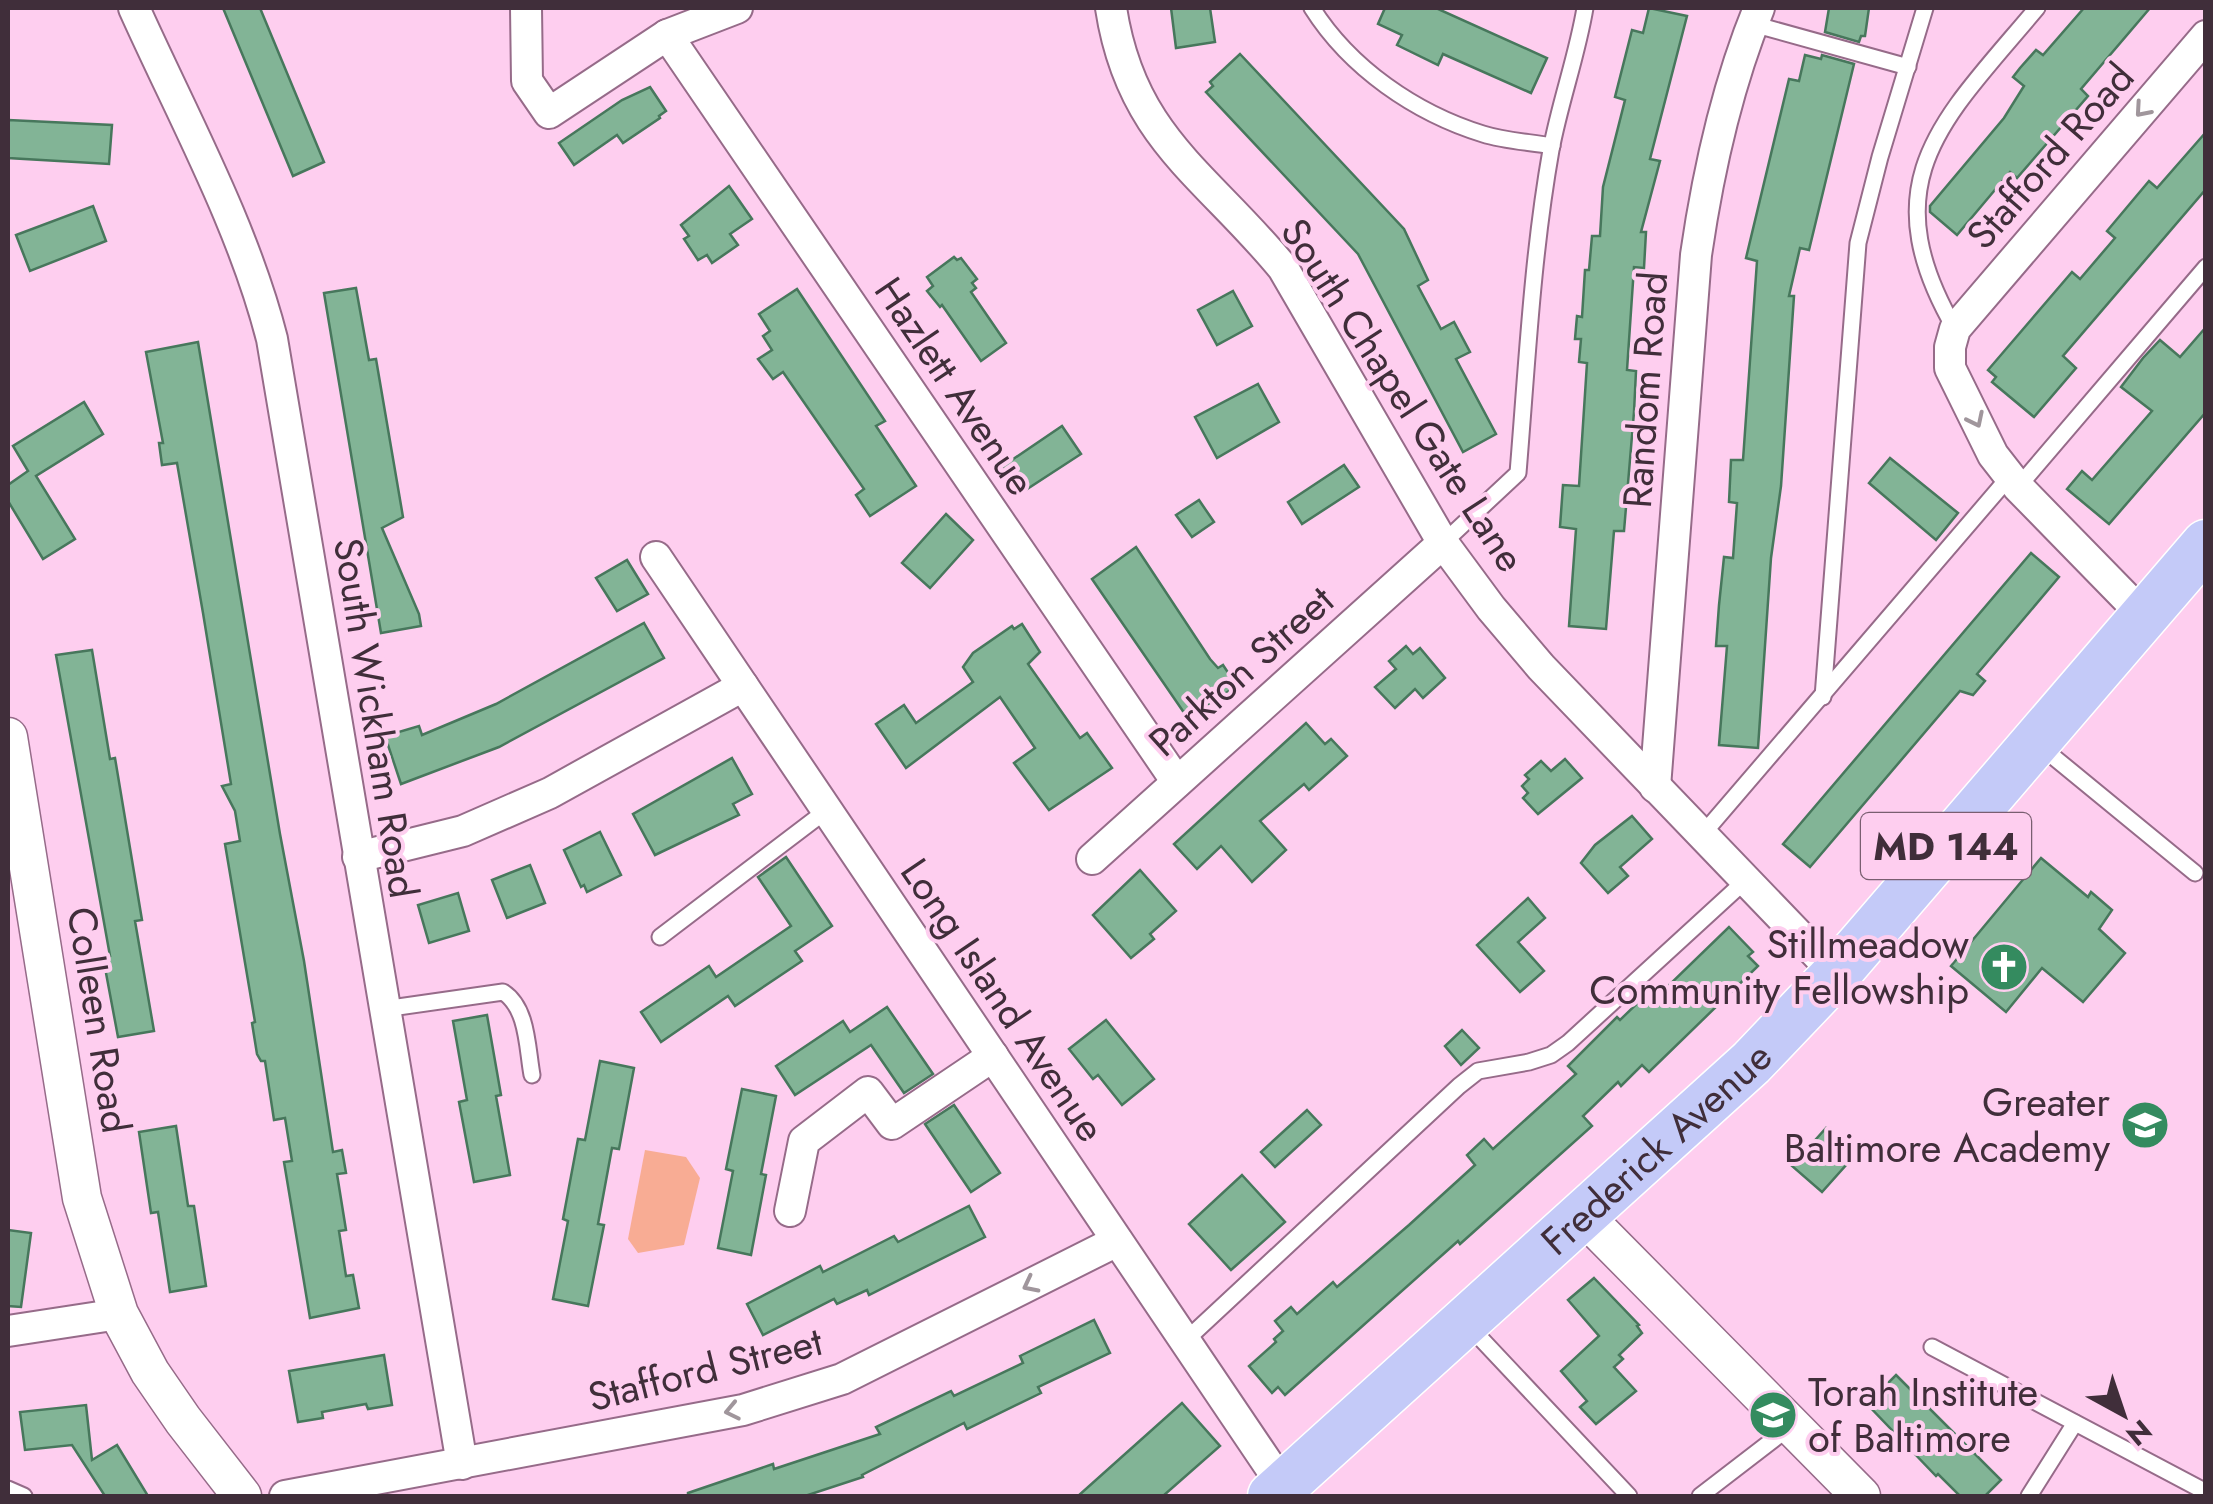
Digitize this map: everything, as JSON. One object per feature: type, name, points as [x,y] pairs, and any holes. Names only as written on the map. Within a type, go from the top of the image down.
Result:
[{"type":"main road","name":"Frederick Avenue","points":[[1278,1492],[1740,1074],[1836,974],[2206,544]]},
{"type":"street","name":"South Wickham Road","points":[[134,8],[260,293],[272,339],[462,1464]]},
{"type":"street","points":[[526,8],[526,80],[549,114],[582,88],[667,35],[737,8]]},
{"type":"street","name":"South Chapel Gate Lane","points":[[1110,8],[1126,72],[1152,124],[1173,153],[1254,232],[1283,268],[1443,543],[1541,668],[1836,974]]},
{"type":"street","name":"Random Road","points":[[1654,787],[1696,256],[1706,191],[1756,16]]},
{"type":"street","name":"Hazlett Avenue","points":[[667,35],[1177,782]]},
{"type":"street","name":"Stafford Road","points":[[1954,328],[2206,36]]},
{"type":"street","points":[[1954,328],[1950,368],[1993,455],[2014,482],[2144,616]]},
{"type":"street","name":"Parkton Street","points":[[1092,859],[1443,543]]},
{"type":"street","name":"Long Island Avenue","points":[[656,558],[1185,1341],[1278,1492]]},
{"type":"street","points":[[358,857],[463,831],[515,808],[634,748],[743,686]]},
{"type":"street","name":"Colleen Road","points":[[8,736],[82,1198],[120,1314],[150,1372],[242,1496]]},
{"type":"street","points":[[790,1210],[804,1140],[868,1092],[892,1124],[992,1056]]},
{"type":"street","points":[[1585,1216],[1861,1496]]},
{"type":"street","name":"Stafford Street","points":[[284,1496],[743,1410],[791,1396],[842,1379],[1117,1241]]},
{"type":"street","points":[[8,1331],[120,1314]]},
{"type":"lane","points":[[1312,8],[1324,26],[1392,91],[1442,120],[1488,136],[1552,146]]},
{"type":"lane","points":[[1443,543],[1518,473],[1537,248],[1552,146],[1578,52],[1585,8]]},
{"type":"lane","points":[[1823,697],[1858,243],[1925,8]]},
{"type":"lane","points":[[1954,328],[1926,269],[1917,191],[1923,162],[1954,106],[2036,8]]},
{"type":"lane","points":[[1756,16],[1908,67]]},
{"type":"lane","points":[[1702,834],[2206,267]]},
{"type":"lane","points":[[2036,742],[2195,873]]},
{"type":"lane","points":[[660,937],[827,810]]},
{"type":"lane","points":[[1185,1341],[1478,1071],[1529,1062],[1568,1043],[1746,880]]},
{"type":"lane","points":[[384,1010],[502,992],[519,1009],[532,1075]]},
{"type":"lane","points":[[1466,1323],[1630,1496]]},
{"type":"lane","points":[[1932,1347],[2206,1492]]},
{"type":"lane","points":[[2029,1496],[2075,1423]]},
{"type":"lane","points":[[1700,1496],[1791,1426]]},
{"type":"lane","points":[[8,1489],[24,1496]]},
{"type":"shaded area","points":[[645,1150],[686,1157],[700,1178],[684,1245],[638,1253],[628,1239]]},
{"type":"building","points":[[223,8],[260,8],[324,162],[293,176]]},
{"type":"building","points":[[1171,8],[1210,8],[1215,42],[1176,48]]},
{"type":"building","points":[[1385,8],[1436,8],[1547,58],[1531,93],[1443,54],[1438,65],[1397,45],[1402,35],[1378,24]]},
{"type":"building","points":[[1649,8],[1687,16],[1650,159],[1660,161],[1641,232],[1646,232],[1644,268],[1634,267],[1627,370],[1636,371],[1624,531],[1614,531],[1606,629],[1569,626],[1576,529],[1560,527],[1563,485],[1579,486],[1587,363],[1579,362],[1577,316],[1582,317],[1592,236],[1600,236],[1603,187],[1625,100],[1615,97],[1632,30],[1643,33]]},
{"type":"building","points":[[1829,8],[1869,8],[1865,36],[1859,42],[1825,32]]},
{"type":"building","points":[[2084,8],[2150,8],[2081,89],[2088,96],[2017,178],[2010,172],[1957,235],[1930,212],[1930,206],[2004,118],[2024,86],[2013,77],[2020,68],[2036,50],[2043,55]]},
{"type":"building","points":[[1240,54],[1404,229],[1428,280],[1418,286],[1441,329],[1454,322],[1470,352],[1456,359],[1496,434],[1463,452],[1358,254],[1206,92],[1213,86],[1210,82]]},
{"type":"building","points":[[1805,55],[1821,59],[1822,55],[1854,64],[1809,250],[1800,248],[1789,296],[1794,296],[1781,486],[1771,558],[1758,748],[1719,745],[1727,646],[1716,646],[1719,605],[1724,557],[1733,558],[1737,503],[1729,502],[1731,460],[1743,460],[1757,261],[1746,258],[1789,79],[1799,81]]},
{"type":"building","points":[[650,87],[666,111],[660,118],[623,143],[617,135],[574,165],[559,143],[622,100]]},
{"type":"building","points":[[8,120],[112,125],[109,164],[8,158]]},
{"type":"building","points":[[2206,132],[2206,189],[2063,356],[2076,368],[2034,417],[1992,382],[1996,377],[1988,370],[2072,272],[2080,279],[2115,238],[2107,231],[2149,181],[2157,188]]},
{"type":"building","points":[[729,186],[752,219],[730,234],[738,245],[712,263],[707,255],[698,260],[684,239],[689,236],[681,225]]},
{"type":"building","points":[[93,206],[106,241],[30,271],[16,235]]},
{"type":"building","points":[[954,257],[961,258],[977,279],[971,292],[1006,343],[981,361],[942,305],[927,291],[933,286],[927,277]]},
{"type":"building","points":[[356,288],[369,360],[376,359],[403,517],[382,528],[421,626],[381,633],[324,293]]},
{"type":"building","points":[[797,289],[885,421],[876,426],[916,486],[870,516],[856,495],[864,489],[783,372],[773,379],[758,359],[772,350],[763,336],[770,331],[759,314]]},
{"type":"building","points":[[1233,291],[1252,326],[1217,345],[1198,310]]},
{"type":"building","points":[[2206,327],[2206,412],[2109,524],[2067,489],[2082,471],[2092,480],[2152,411],[2121,387],[2143,358],[2160,340],[2180,357]]},
{"type":"building","points":[[198,342],[333,1152],[342,1150],[346,1173],[337,1174],[346,1230],[339,1231],[346,1276],[353,1275],[359,1308],[310,1318],[284,1162],[292,1161],[285,1118],[274,1120],[265,1061],[257,1054],[252,1023],[255,1022],[225,844],[240,841],[235,811],[222,786],[231,784],[203,613],[177,463],[162,465],[159,443],[163,443],[146,352]]},
{"type":"building","points":[[1258,384],[1279,422],[1217,458],[1195,417]]},
{"type":"building","points":[[84,402],[103,434],[36,476],[75,539],[43,559],[8,501],[8,485],[28,471],[13,446]]},
{"type":"building","points":[[1062,426],[1081,454],[1021,493],[1003,466]]},
{"type":"building","points":[[1890,458],[1958,513],[1936,540],[1869,483]]},
{"type":"building","points":[[1344,465],[1359,487],[1302,524],[1288,502]]},
{"type":"building","points":[[1199,500],[1214,522],[1192,537],[1176,515]]},
{"type":"building","points":[[946,514],[973,540],[930,588],[902,563]]},
{"type":"building","points":[[1136,547],[1210,659],[1218,668],[1223,665],[1237,686],[1187,717],[1092,579]]},
{"type":"building","points":[[2031,553],[2059,577],[1977,674],[1985,681],[1973,695],[1960,691],[1810,867],[1783,844]]},
{"type":"building","points":[[627,560],[648,594],[617,611],[596,578]]},
{"type":"building","points":[[644,623],[664,658],[499,747],[401,784],[385,736],[419,726],[422,735],[496,704]]},
{"type":"building","points":[[1022,624],[1040,652],[1028,664],[1080,738],[1087,733],[1112,768],[1049,810],[1014,763],[1035,748],[1000,697],[906,768],[876,724],[904,705],[916,723],[973,682],[963,667],[973,653],[1012,626],[1014,629]]},
{"type":"building","points":[[1406,646],[1413,654],[1420,648],[1445,678],[1423,698],[1415,689],[1395,708],[1375,687],[1396,669],[1389,661]]},
{"type":"building","points":[[92,650],[142,920],[135,921],[154,1031],[118,1037],[103,957],[110,956],[56,655]]},
{"type":"building","points":[[1306,723],[1325,744],[1331,739],[1347,756],[1309,790],[1304,784],[1260,821],[1286,850],[1252,882],[1221,846],[1197,869],[1174,844]]},
{"type":"building","points":[[732,758],[752,794],[733,804],[739,815],[655,855],[633,814]]},
{"type":"building","points":[[1565,759],[1582,778],[1538,814],[1523,798],[1528,793],[1522,786],[1529,779],[1525,775],[1541,761],[1551,771]]},
{"type":"building","points":[[1632,816],[1652,839],[1620,867],[1628,876],[1608,893],[1581,863],[1595,845]]},
{"type":"building","points":[[600,832],[621,875],[587,892],[564,850]]},
{"type":"building","points":[[786,857],[832,926],[795,951],[802,961],[735,1006],[728,996],[661,1042],[641,1012],[709,966],[716,977],[791,926],[758,877]]},
{"type":"building","points":[[2041,858],[2088,897],[2091,892],[2112,910],[2099,929],[2125,953],[2083,1002],[2042,968],[2006,1012],[1951,966]]},
{"type":"building","points":[[530,865],[545,903],[507,918],[492,880]]},
{"type":"building","points":[[1140,870],[1176,911],[1150,934],[1154,939],[1131,958],[1093,915]]},
{"type":"building","points":[[458,893],[469,931],[429,943],[418,905]]},
{"type":"building","points":[[1528,898],[1545,918],[1518,942],[1544,971],[1520,992],[1477,945]]},
{"type":"building","points":[[1729,927],[1753,952],[1748,956],[1758,966],[1649,1072],[1642,1065],[1621,1086],[1618,1082],[1583,1116],[1592,1126],[1460,1244],[1458,1241],[1285,1395],[1278,1387],[1272,1393],[1249,1366],[1283,1331],[1275,1321],[1291,1307],[1297,1314],[1333,1282],[1337,1287],[1409,1225],[1475,1165],[1467,1155],[1484,1139],[1493,1149],[1576,1074],[1568,1066],[1617,1017],[1620,1020],[1654,987],[1660,994]]},
{"type":"building","points":[[887,1007],[933,1074],[904,1093],[871,1045],[795,1095],[776,1066],[843,1021],[850,1032]]},
{"type":"building","points":[[487,1015],[510,1175],[474,1182],[459,1102],[467,1100],[453,1021]]},
{"type":"building","points":[[1106,1020],[1154,1079],[1122,1105],[1098,1075],[1093,1079],[1069,1049]]},
{"type":"building","points":[[1462,1030],[1479,1048],[1461,1065],[1445,1046]]},
{"type":"building","points":[[600,1061],[634,1068],[619,1149],[612,1148],[598,1224],[604,1225],[588,1306],[553,1299],[578,1139],[585,1140]]},
{"type":"building","points":[[742,1089],[776,1096],[751,1255],[718,1248],[733,1171],[726,1169]]},
{"type":"building","points":[[954,1105],[1000,1173],[971,1192],[925,1124]]},
{"type":"building","points":[[1307,1110],[1321,1125],[1275,1167],[1261,1152]]},
{"type":"building","points":[[176,1126],[206,1286],[170,1292],[158,1212],[151,1213],[139,1132]]},
{"type":"building","points":[[1826,1128],[1855,1155],[1822,1192],[1792,1166]]},
{"type":"building","points":[[1242,1175],[1285,1222],[1231,1270],[1189,1224]]},
{"type":"building","points":[[969,1206],[985,1237],[869,1295],[867,1290],[837,1304],[834,1299],[763,1335],[747,1304],[820,1266],[823,1272],[894,1236],[898,1242]]},
{"type":"building","points":[[8,1230],[31,1233],[21,1307],[8,1306]]},
{"type":"building","points":[[1594,1278],[1642,1333],[1619,1355],[1623,1359],[1614,1367],[1636,1391],[1596,1424],[1580,1407],[1587,1401],[1561,1371],[1599,1336],[1568,1300]]},
{"type":"building","points":[[1094,1320],[1110,1353],[1038,1387],[1041,1393],[967,1429],[964,1423],[863,1477],[805,1496],[688,1496],[773,1464],[774,1469],[880,1434],[876,1427],[951,1391],[954,1396],[1023,1363],[1020,1356]]},
{"type":"building","points":[[384,1355],[392,1405],[368,1409],[366,1404],[322,1412],[323,1418],[298,1422],[289,1371]]},
{"type":"building","points":[[1896,1375],[2001,1480],[1985,1496],[1960,1496],[1867,1404]]},
{"type":"building","points":[[1182,1403],[1220,1446],[1163,1496],[1078,1496]]},
{"type":"building","points":[[86,1405],[92,1460],[117,1445],[148,1496],[105,1496],[72,1445],[25,1450],[20,1412]]},
{"type":"place","name":"Stillmeadow Community Fellowship","points":[[2004,967]]},
{"type":"place","name":"Greater Baltimore Academy","points":[[2145,1125]]},
{"type":"place","name":"Torah Institute of Baltimore","points":[[1773,1415]]}]
